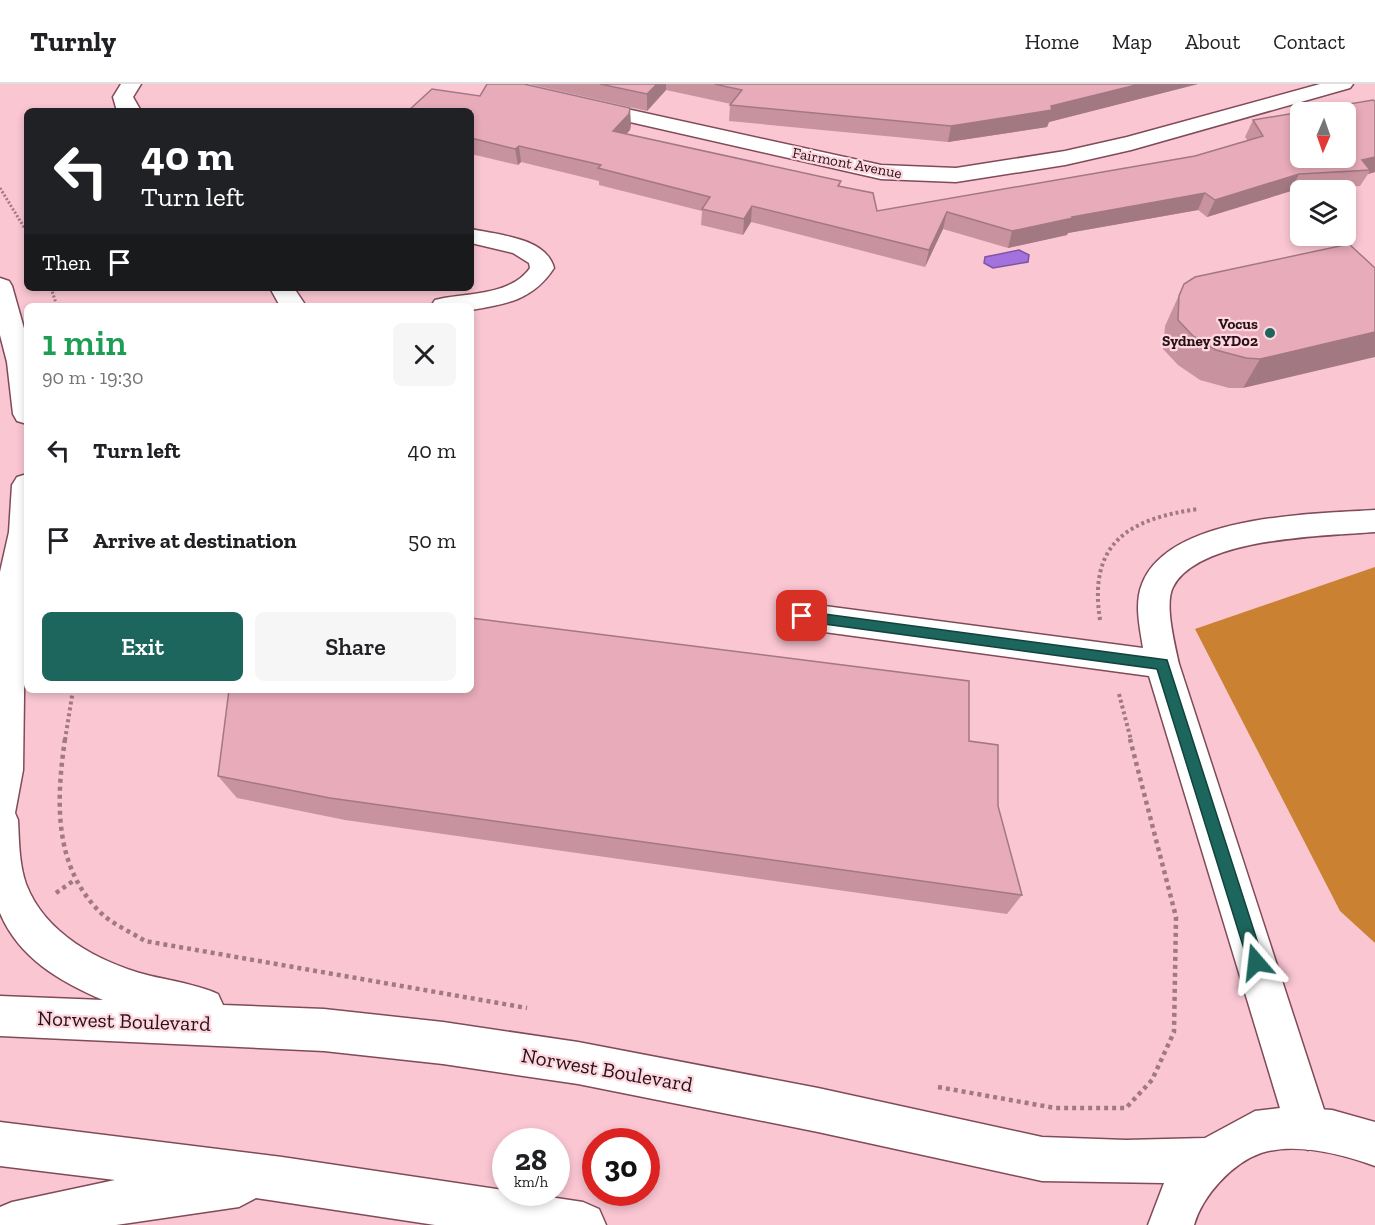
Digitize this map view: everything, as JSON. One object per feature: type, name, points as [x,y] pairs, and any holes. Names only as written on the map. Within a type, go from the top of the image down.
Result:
[{"type":"main road","points":[[126,108],[123,97],[131,84]]},
{"type":"main road","name":"Fairmont Avenue","points":[[562,100],[881,172],[956,175],[1065,158],[1131,143],[1343,84]]},
{"type":"main road","points":[[459,303],[514,292],[529,286],[538,277],[542,268],[540,260],[521,248],[474,237]]},
{"type":"main road","points":[[0,286],[20,362],[24,392]]},
{"type":"main road","points":[[1308,1128],[1162,664],[1155,617],[1157,583],[1175,561],[1206,545],[1248,534],[1375,521]]},
{"type":"main road","points":[[0,644],[24,532]]},
{"type":"main road","points":[[0,807],[5,770],[8,609]]},
{"type":"main road","points":[[802,616],[1162,664]]},
{"type":"main road","points":[[0,820],[1,851],[7,885],[17,906],[46,945],[75,967],[115,986],[162,1000],[324,1030]]},
{"type":"main road","name":"Norwest Boulevard","points":[[0,1016],[324,1030],[443,1043],[578,1063],[818,1110],[1042,1159],[1126,1162],[1208,1160]]},
{"type":"main road","points":[[1172,1225],[1177,1201],[1208,1160],[1255,1132],[1308,1128],[1349,1134],[1375,1144]]},
{"type":"main road","points":[[0,1144],[282,1179],[583,1225]]},
{"type":"main road","points":[[12,1225],[123,1201],[282,1179]]},
{"type":"path","points":[[0,188],[24,227]]},
{"type":"path","points":[[927,1086],[1055,1108],[1126,1108],[1152,1080],[1174,1032],[1176,917],[1096,605],[1096,580],[1112,543],[1148,519],[1203,509]]},
{"type":"path","points":[[73,693],[58,784],[61,839],[73,881],[102,915],[145,941],[486,999],[531,1009]]},
{"type":"shaded area","points":[[1019,250],[1029,255],[1028,262],[993,268],[984,263],[985,257]]},
{"type":"shaded area","points":[[1375,567],[1375,943],[1340,911],[1195,629]]},
{"type":"building","points":[[487,84],[524,84],[630,108],[629,114],[613,131],[841,181],[838,186],[873,193],[877,211],[1195,156],[1263,136],[1253,120],[1290,114],[1290,168],[1356,168],[1356,103],[1373,100],[1375,101],[1375,157],[1362,160],[1370,170],[1299,174],[1215,200],[1205,193],[1072,217],[1012,231],[947,212],[929,250],[752,206],[744,219],[702,209],[710,197],[598,168],[601,165],[519,146],[515,149],[474,139],[474,108],[411,108],[432,89],[480,96]]},
{"type":"building","points":[[600,84],[657,84],[647,94]]},
{"type":"building","points":[[714,84],[1140,84],[1051,106],[1052,110],[951,126],[730,105],[742,90]]},
{"type":"building","name":"Vocus Sydney SYD02","points":[[1340,246],[1351,246],[1375,268],[1375,332],[1260,359],[1246,358],[1216,350],[1193,336],[1178,320],[1179,296],[1184,284],[1195,277]]},
{"type":"building","points":[[474,618],[969,681],[969,741],[998,745],[998,806],[1022,895],[330,798],[218,776],[229,693],[474,693]]},
{"type":"place","name":"Vocus Sydney SYD02","points":[[1270,333]]},
{"type":"route","points":[[802,616],[1162,664],[1256,962]]}]
